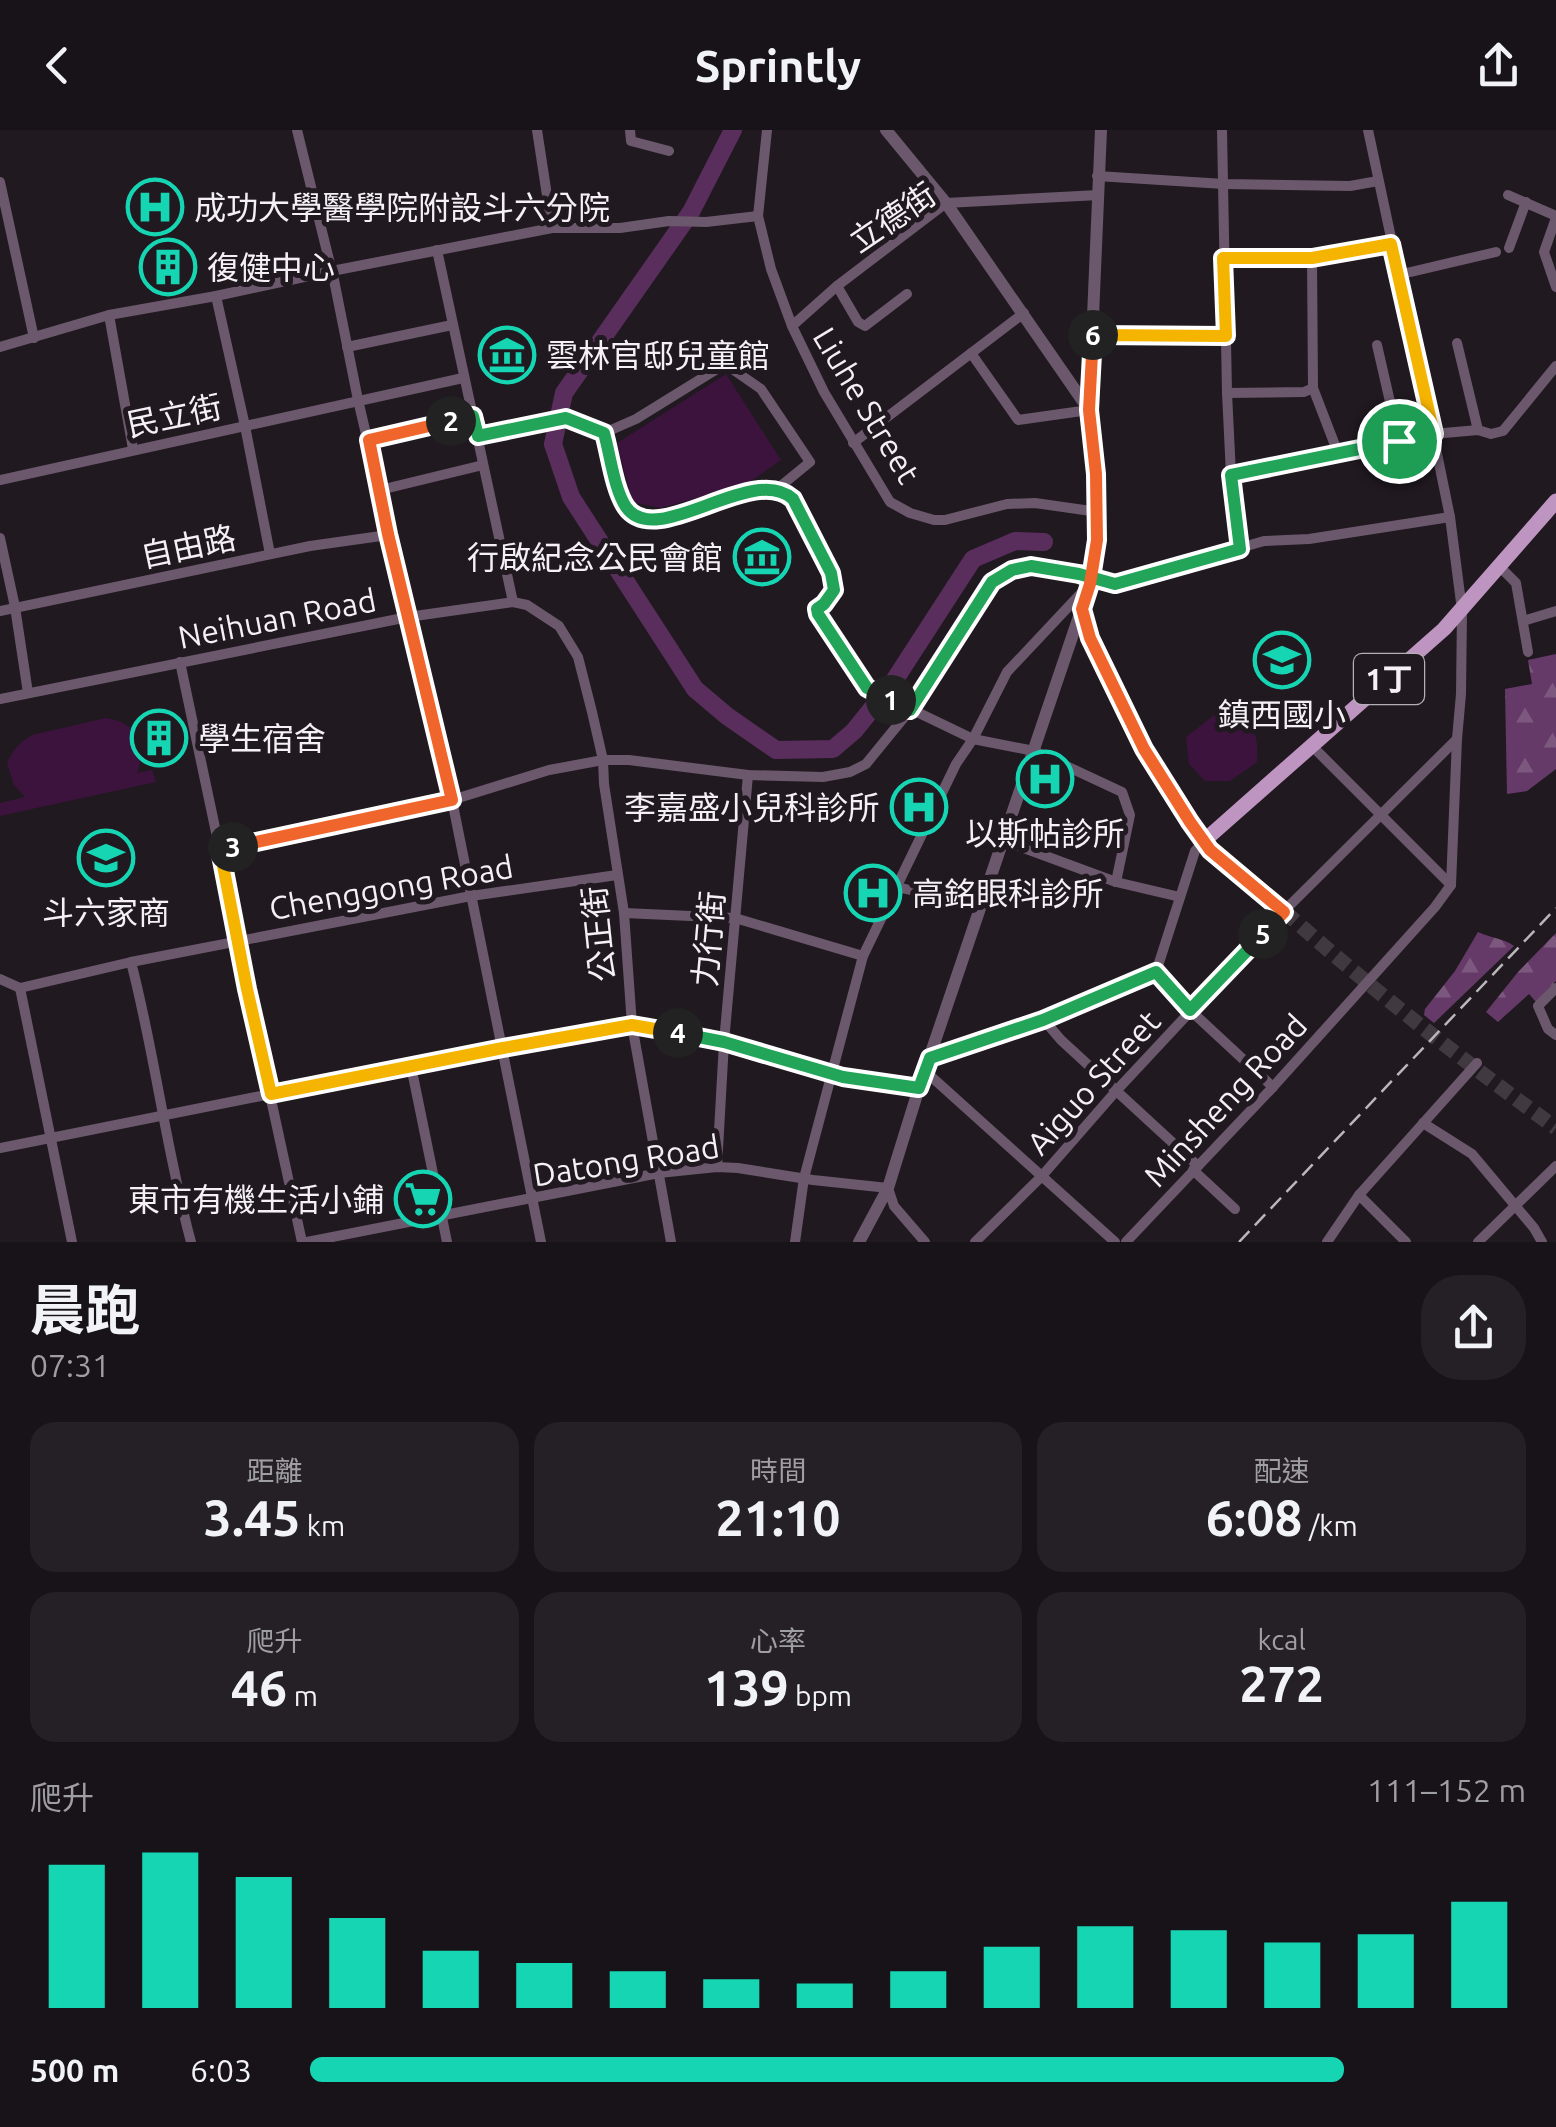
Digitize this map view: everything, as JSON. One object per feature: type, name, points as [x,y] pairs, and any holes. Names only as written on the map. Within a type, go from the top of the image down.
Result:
[{"type":"main road","name":"1丁","points":[[1205,840],[1430,642],[1556,501]]},
{"type":"main road","points":[[1205,840],[1210,850],[1284,912]]},
{"type":"street","points":[[297,130],[452,800],[540,1242]]},
{"type":"street","points":[[536,130],[552,228]]},
{"type":"street","points":[[630,130],[631,141],[669,151]]},
{"type":"street","name":"Liuhe Street","points":[[768,130],[758,216],[771,268],[792,326],[852,442],[890,502],[910,514],[934,520],[995,506],[1035,503],[1098,512]]},
{"type":"street","points":[[886,130],[946,203],[1089,410]]},
{"type":"street","points":[[859,1242],[888,1188],[1090,581],[1098,512],[1089,410],[1101,130]]},
{"type":"street","points":[[1222,130],[1226,393],[1240,549]]},
{"type":"street","points":[[1368,130],[1434,434],[1462,610],[1451,885]]},
{"type":"street","points":[[1097,176],[1224,184],[1350,186],[1378,181]]},
{"type":"street","points":[[0,182],[34,338]]},
{"type":"street","name":"立德街","points":[[792,326],[837,286],[946,203],[1099,195]]},
{"type":"street","points":[[1508,195],[1556,217],[1544,252],[1556,287]]},
{"type":"street","points":[[1509,248],[1526,202]]},
{"type":"street","points":[[0,347],[109,315],[552,228],[620,228],[758,216]]},
{"type":"street","points":[[1223,258],[1312,258],[1391,244]]},
{"type":"street","points":[[437,250],[512,602]]},
{"type":"street","points":[[1398,275],[1496,252]]},
{"type":"street","points":[[1312,258],[1313,388],[1338,453]]},
{"type":"street","points":[[837,286],[858,322],[865,326],[907,294]]},
{"type":"street","points":[[216,296],[270,554]]},
{"type":"street","points":[[852,442],[1024,313]]},
{"type":"street","points":[[109,315],[133,449]]},
{"type":"street","points":[[348,346],[452,326]]},
{"type":"street","points":[[1093,335],[1226,336]]},
{"type":"street","points":[[1457,343],[1478,430]]},
{"type":"street","points":[[1377,345],[1399,441]]},
{"type":"street","points":[[970,353],[1018,420],[1089,410]]},
{"type":"street","points":[[478,436],[566,418],[604,433],[636,419],[726,364],[761,390],[810,462],[777,489]]},
{"type":"street","points":[[1231,475],[1434,434],[1503,431],[1556,366]]},
{"type":"street","name":"民立街","points":[[0,480],[464,378]]},
{"type":"street","points":[[1226,393],[1304,392],[1313,388]]},
{"type":"street","points":[[369,440],[473,416]]},
{"type":"street","points":[[604,433],[620,495],[628,510],[640,517],[658,520],[758,490],[777,489],[793,499],[831,573],[834,590],[817,609],[818,614],[867,688],[973,739],[1034,752],[1122,792],[1130,814],[1116,882]]},
{"type":"street","points":[[380,490],[482,465]]},
{"type":"street","points":[[220,850],[452,800],[549,770],[603,760],[748,775],[823,778],[850,772],[866,764],[910,710],[992,582],[1012,570],[1031,566],[1115,584],[1264,541],[1309,539],[1450,517]]},
{"type":"street","name":"自由路","points":[[0,611],[270,554],[388,534]]},
{"type":"street","points":[[0,538],[28,693]]},
{"type":"street","points":[[1500,567],[1516,583],[1528,652]]},
{"type":"street","points":[[795,1242],[804,1178],[863,956],[956,764],[1006,672],[1090,581]]},
{"type":"street","name":"Neihuan Road","points":[[0,699],[408,617],[512,602]]},
{"type":"street","name":"公正街","points":[[512,602],[527,605],[559,626],[578,657],[603,760],[624,913],[632,1025],[671,1242]]},
{"type":"street","points":[[927,1064],[1156,972],[1195,851],[1205,840],[1144,749],[1090,638],[1082,609]]},
{"type":"street","points":[[1523,622],[1556,611]]},
{"type":"street","points":[[180,662],[250,1008],[304,1242]]},
{"type":"street","name":"Aiguo Street","points":[[975,1242],[1041,1177],[1190,1010],[1457,739]]},
{"type":"street","points":[[1312,746],[1451,885]]},
{"type":"street","name":"力行街","points":[[717,1167],[748,775]]},
{"type":"street","points":[[1002,840],[1116,882],[1180,897]]},
{"type":"street","name":"Chenggong Road","points":[[20,988],[131,962],[471,896],[617,875]]},
{"type":"street","name":"Minsheng Road","points":[[1126,1242],[1273,1087],[1451,885]]},
{"type":"street","points":[[896,888],[980,906]]},
{"type":"street","points":[[624,913],[734,918],[863,956]]},
{"type":"street","points":[[131,962],[191,1242]]},
{"type":"street","points":[[1156,972],[1190,1010],[1273,1087]]},
{"type":"street","points":[[0,979],[20,988],[72,1242]]},
{"type":"street","points":[[1556,988],[1538,1006],[1548,1029],[1556,1035]]},
{"type":"street","points":[[1043,1020],[1235,1209]]},
{"type":"street","points":[[0,1148],[632,1025],[724,1042],[832,1074],[919,1088]]},
{"type":"street","points":[[1327,1242],[1360,1195],[1477,1063]]},
{"type":"street","points":[[927,1064],[1041,1177],[1115,1242]]},
{"type":"street","points":[[412,1066],[448,1242]]},
{"type":"street","points":[[1423,1123],[1472,1154],[1542,1242]]},
{"type":"street","points":[[1478,1242],[1556,1166]]},
{"type":"street","name":"Datong Road","points":[[304,1242],[659,1173],[717,1167],[888,1188]]},
{"type":"street","points":[[888,1188],[894,1206],[925,1242]]},
{"type":"street","points":[[1360,1195],[1406,1242]]},
{"type":"green space","points":[[1556,654],[1556,769],[1527,791],[1507,794],[1505,689],[1532,684],[1528,660]]},
{"type":"green space","points":[[1478,932],[1514,946],[1434,1023],[1424,1015],[1425,1009],[1455,971]]},
{"type":"green space","points":[[1556,933],[1556,981],[1536,1002],[1529,994],[1498,1022],[1486,1012]]},
{"type":"shaded area","points":[[726,374],[781,460],[747,484],[661,508],[632,502],[617,443]]},
{"type":"shaded area","points":[[1217,713],[1245,722],[1257,741],[1257,762],[1230,781],[1205,781],[1189,764],[1186,737]]},
{"type":"shaded area","points":[[106,718],[126,725],[138,736],[141,753],[137,773],[152,770],[156,782],[0,816],[0,803],[25,797],[14,785],[7,763],[20,744],[32,735]]},
{"type":"waterway","points":[[733,130],[691,212],[564,393],[553,444],[571,497],[695,689],[776,750],[833,749],[854,731],[892,684],[973,559],[1015,541],[1044,542]]},
{"type":"tunnel","points":[[1284,911],[1417,1023],[1556,1128]]},
{"type":"railway","points":[[1239,1242],[1556,908]]},
{"type":"place","name":"成功大學醫學院附設斗六分院","points":[[155,207]]},
{"type":"place","name":"復健中心","points":[[168,267]]},
{"type":"place","name":"雲林官邸兒童館","points":[[507,355]]},
{"type":"place","name":"行啟紀念公民會館","points":[[762,557]]},
{"type":"place","name":"鎮西國小","points":[[1282,660]]},
{"type":"place","name":"學生宿舍","points":[[159,738]]},
{"type":"place","name":"以斯帖診所","points":[[1045,779]]},
{"type":"place","name":"李嘉盛小兒科診所","points":[[919,807]]},
{"type":"place","name":"斗六家商","points":[[106,858]]},
{"type":"place","name":"高銘眼科診所","points":[[873,893]]},
{"type":"place","name":"東市有機生活小鋪","points":[[423,1199]]},
{"type":"route","points":[[1399,441],[1231,475],[1240,549],[1115,584],[1091,578],[1079,574],[1031,566],[1012,570],[992,582],[910,710],[867,688],[818,614],[817,609],[834,590],[831,573],[793,499],[786,493],[777,489],[758,490],[658,520],[640,517],[628,510],[620,495],[604,433],[566,418],[478,436],[473,416],[369,440],[452,800],[220,850],[271,1094],[632,1025],[724,1042],[843,1077],[919,1088],[930,1058],[1043,1020],[1156,972],[1190,1010],[1284,912],[1210,850],[1190,822],[1144,749],[1090,638],[1082,609],[1090,584],[1091,578],[1092,571],[1097,540],[1096,474],[1089,410],[1093,335],[1226,336],[1223,258],[1312,258],[1391,244],[1434,434],[1399,441]]}]
